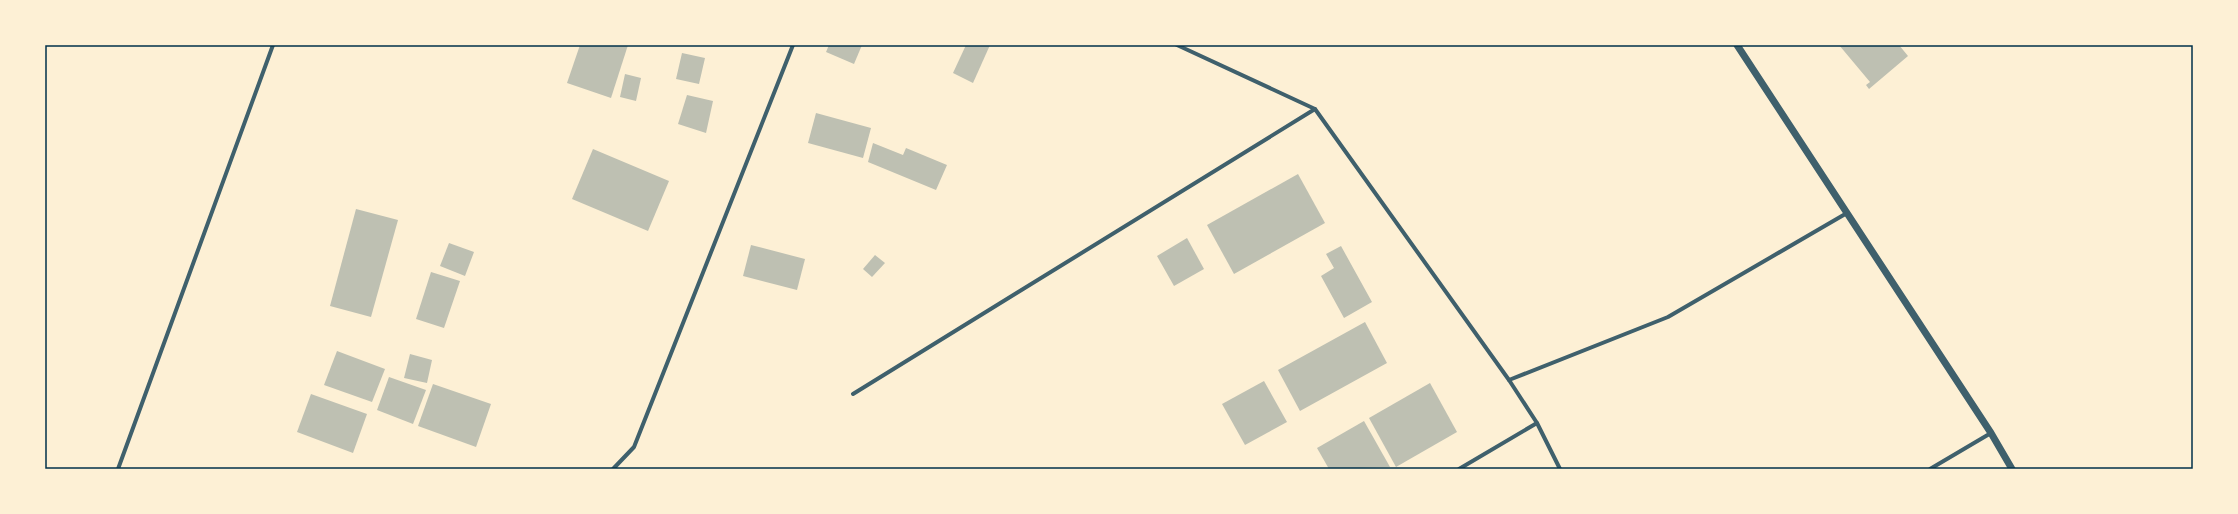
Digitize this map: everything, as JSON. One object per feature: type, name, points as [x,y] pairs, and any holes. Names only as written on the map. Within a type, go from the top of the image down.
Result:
[{"type":"street","points":[[118,469],[273,45]]},
{"type":"street","points":[[613,469],[634,447],[793,45]]},
{"type":"street","points":[[1177,45],[1314,109],[1509,380],[1537,423],[1560,469]]},
{"type":"street","points":[[1737,45],[1991,433],[2012,469]]},
{"type":"street","points":[[853,394],[1314,109]]},
{"type":"street","points":[[1509,380],[1668,317],[1847,213]]},
{"type":"street","points":[[1459,469],[1537,423]]},
{"type":"street","points":[[1930,469],[1991,433]]},
{"type":"building","points":[[580,45],[628,45],[611,98],[567,83]]},
{"type":"building","points":[[829,45],[862,45],[854,64],[826,52]]},
{"type":"building","points":[[966,45],[990,45],[973,83],[953,73]]},
{"type":"building","points":[[1839,45],[1899,45],[1908,56],[1869,89],[1866,85],[1870,82]]},
{"type":"building","points":[[682,53],[705,58],[699,84],[676,79]]},
{"type":"building","points":[[625,74],[641,78],[636,101],[620,97]]},
{"type":"building","points":[[687,95],[713,101],[706,133],[678,124]]},
{"type":"building","points":[[816,113],[871,128],[863,158],[808,143]]},
{"type":"building","points":[[873,143],[903,155],[906,148],[947,165],[936,190],[868,162]]},
{"type":"building","points":[[593,149],[669,181],[648,231],[572,199]]},
{"type":"building","points":[[1298,174],[1325,223],[1234,274],[1207,225]]},
{"type":"building","points":[[356,209],[398,220],[371,317],[330,306]]},
{"type":"building","points":[[1187,238],[1204,269],[1174,286],[1157,256]]},
{"type":"building","points":[[449,243],[474,252],[465,276],[440,266]]},
{"type":"building","points":[[751,245],[805,259],[797,290],[743,276]]},
{"type":"building","points":[[1341,246],[1372,302],[1344,318],[1321,276],[1334,268],[1326,254]]},
{"type":"building","points":[[875,255],[885,263],[872,277],[863,269]]},
{"type":"building","points":[[431,272],[460,281],[444,328],[416,319]]},
{"type":"building","points":[[1365,322],[1387,363],[1300,411],[1278,370]]},
{"type":"building","points":[[337,351],[385,369],[372,402],[324,385]]},
{"type":"building","points":[[410,354],[432,360],[427,383],[404,378]]},
{"type":"building","points":[[389,377],[426,390],[413,424],[377,410]]},
{"type":"building","points":[[1264,381],[1287,422],[1245,445],[1222,404]]},
{"type":"building","points":[[1430,383],[1457,432],[1396,467],[1369,418]]},
{"type":"building","points":[[433,384],[491,404],[476,447],[418,426]]},
{"type":"building","points":[[311,394],[367,414],[353,453],[297,432]]},
{"type":"building","points":[[1364,421],[1390,467],[1329,469],[1317,448]]}]
